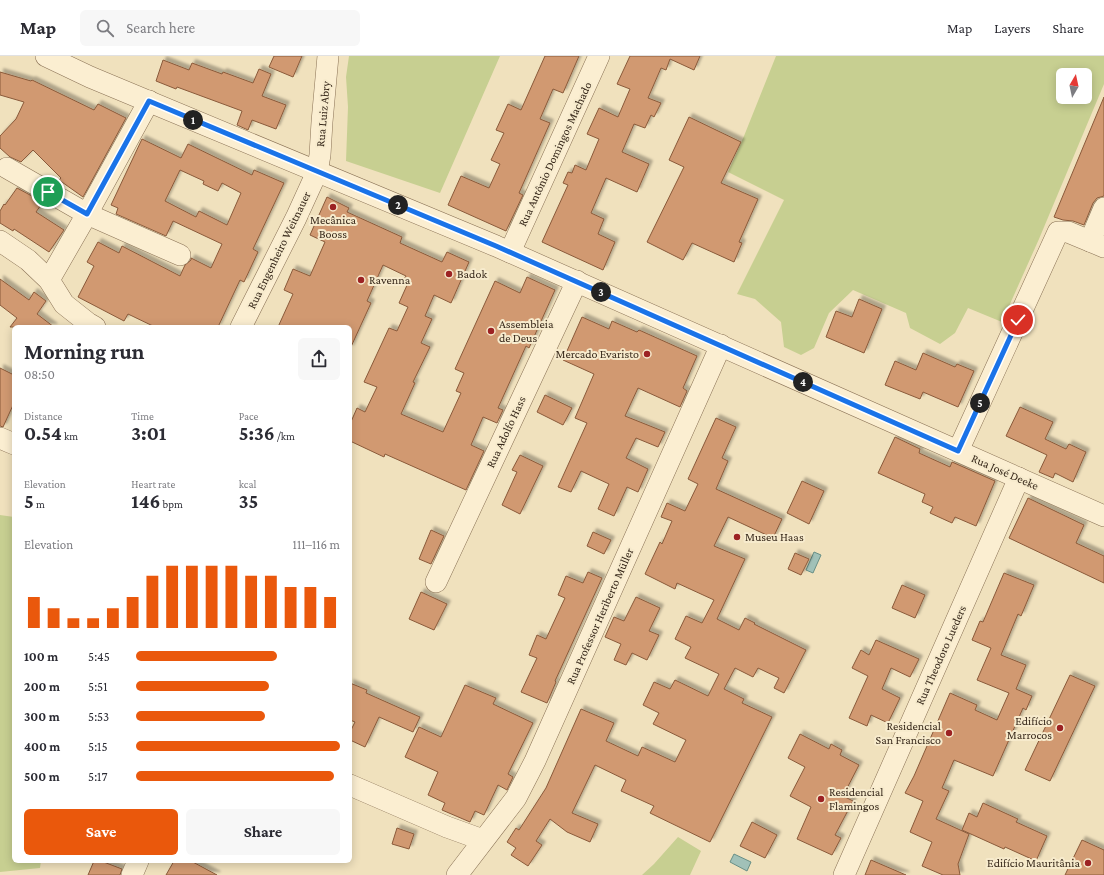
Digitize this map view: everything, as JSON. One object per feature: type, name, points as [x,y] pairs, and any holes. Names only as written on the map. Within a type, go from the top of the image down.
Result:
[{"type":"street","name":"Rua José Deeke","points":[[46,56],[90,77],[577,281],[1104,516]]},
{"type":"street","name":"Rua Luiz Abry","points":[[317,172],[320,155],[328,56]]},
{"type":"street","name":"Rua Antônio Domingos Machado","points":[[510,252],[600,56]]},
{"type":"street","points":[[49,280],[149,101]]},
{"type":"street","points":[[7,168],[87,214],[180,255]]},
{"type":"street","name":"Rua Engenheiro Weitnauer","points":[[242,325],[296,218],[317,172]]},
{"type":"street","points":[[958,451],[1058,232],[1068,232],[1097,244],[1104,208]]},
{"type":"street","points":[[0,241],[28,260],[49,280],[64,304],[92,325]]},
{"type":"street","name":"Rua Adolfo Hass","points":[[436,582],[577,281]]},
{"type":"street","name":"Rua Professor Heriberto Müller","points":[[457,875],[516,798],[535,761],[721,345]]},
{"type":"street","points":[[0,438],[12,443]]},
{"type":"street","name":"Rua Theodoro Lueders","points":[[844,875],[1019,478]]},
{"type":"street","points":[[352,786],[447,827],[483,840]]},
{"type":"street","points":[[132,875],[137,863]]},
{"type":"green space","points":[[349,56],[500,56],[440,193],[346,161],[348,107],[346,77]]},
{"type":"green space","points":[[776,56],[1104,56],[1104,84],[1039,239],[1002,322],[968,308],[955,333],[940,344],[910,328],[906,313],[853,290],[829,313],[814,348],[801,355],[784,347],[781,322],[755,299],[737,294],[784,200],[728,172]]},
{"type":"green space","points":[[0,515],[12,517],[12,863],[41,863],[40,868],[0,872]]},
{"type":"green space","points":[[678,837],[701,851],[690,875],[642,875],[654,864]]},
{"type":"water","points":[[814,552],[821,555],[813,573],[806,570]]},
{"type":"water","points":[[734,854],[751,862],[747,871],[730,862]]},
{"type":"building","points":[[274,56],[302,56],[293,77],[269,67]]},
{"type":"building","points":[[545,56],[579,56],[563,93],[553,89],[540,119],[550,123],[519,193],[523,195],[506,231],[448,205],[461,176],[489,188],[500,164],[491,160],[504,133],[496,130],[508,104],[521,110]]},
{"type":"building","points":[[630,56],[700,56],[694,70],[670,59],[666,70],[661,68],[648,98],[661,103],[654,117],[651,115],[645,128],[634,124],[622,152],[649,164],[637,192],[606,178],[591,213],[604,219],[598,234],[615,242],[603,270],[542,242],[568,185],[563,183],[568,172],[572,173],[575,165],[586,170],[599,139],[587,134],[599,108],[618,117],[630,89],[617,84]]},
{"type":"building","points":[[163,60],[189,70],[192,63],[253,83],[259,69],[271,74],[262,96],[286,105],[276,129],[252,120],[248,130],[237,125],[242,111],[177,87],[176,89],[156,81]]},
{"type":"building","points":[[0,72],[31,81],[32,80],[94,110],[98,104],[126,118],[83,197],[59,180],[61,178],[33,150],[21,162],[10,157],[0,148],[0,136],[16,119],[24,102],[0,95]]},
{"type":"building","points":[[1104,97],[1104,196],[1097,198],[1093,203],[1084,225],[1054,217]]},
{"type":"building","points":[[689,117],[741,142],[721,183],[758,199],[739,242],[742,243],[734,262],[692,243],[683,260],[647,242],[684,167],[669,160]]},
{"type":"building","points":[[142,139],[181,158],[188,144],[252,175],[254,170],[284,183],[253,249],[258,252],[244,282],[240,280],[219,325],[151,325],[128,314],[124,321],[78,297],[94,266],[87,262],[98,242],[119,253],[122,246],[180,276],[185,265],[191,260],[191,258],[211,268],[222,244],[173,221],[166,236],[116,214],[118,208],[111,205]],"holes":[[[180,170],[204,181],[203,184],[218,191],[222,183],[241,193],[227,225],[199,211],[196,217],[165,201]]]},
{"type":"building","points":[[17,188],[43,202],[36,212],[64,230],[49,252],[14,229],[13,231],[0,223],[0,211]]},
{"type":"building","points":[[327,197],[349,208],[347,212],[402,237],[400,243],[442,262],[447,252],[469,262],[451,303],[434,295],[425,316],[432,319],[421,343],[430,347],[413,382],[415,383],[401,414],[443,432],[461,393],[456,391],[464,373],[455,369],[495,281],[520,293],[527,277],[555,290],[529,348],[526,346],[498,408],[503,410],[497,423],[483,417],[471,445],[484,451],[466,490],[385,454],[384,457],[352,442],[352,419],[357,408],[365,412],[377,387],[364,382],[389,328],[397,331],[408,307],[399,303],[408,283],[403,281],[406,276],[383,265],[367,301],[371,303],[352,345],[352,325],[279,325],[293,294],[284,290],[293,269],[310,276],[325,242],[310,235]]},
{"type":"building","points":[[0,279],[29,300],[34,292],[46,301],[37,314],[51,325],[12,325],[12,327],[10,327],[17,318],[0,305]]},
{"type":"building","points":[[859,299],[882,309],[864,353],[826,337],[836,311],[852,317]]},
{"type":"building","points":[[582,317],[609,329],[612,321],[637,332],[639,330],[697,356],[683,388],[687,391],[680,407],[638,388],[625,416],[665,432],[658,447],[636,438],[626,458],[648,469],[638,492],[627,487],[614,516],[598,509],[609,484],[581,471],[571,492],[558,487],[587,423],[575,418],[594,374],[563,360]]},
{"type":"building","points":[[923,353],[955,367],[957,364],[974,371],[958,407],[923,392],[920,399],[885,385],[895,361],[916,370]]},
{"type":"building","points":[[0,368],[12,374],[12,407],[3,427],[0,426]]},
{"type":"building","points":[[545,395],[572,408],[563,425],[537,412]]},
{"type":"building","points":[[1020,407],[1053,422],[1045,439],[1066,449],[1069,444],[1086,452],[1073,482],[1055,473],[1053,478],[1039,472],[1047,455],[1006,436]]},
{"type":"building","points":[[716,418],[736,427],[722,458],[728,461],[716,489],[782,519],[773,538],[728,517],[714,546],[745,559],[717,619],[739,630],[745,618],[806,650],[784,693],[774,688],[779,678],[758,668],[753,677],[735,668],[724,689],[744,699],[742,703],[772,717],[710,842],[650,813],[654,806],[621,791],[626,780],[595,765],[572,813],[598,824],[590,842],[567,832],[550,819],[536,841],[542,845],[528,866],[511,855],[516,848],[507,842],[516,828],[519,830],[546,788],[581,709],[614,723],[606,741],[638,756],[642,747],[675,762],[686,740],[653,724],[659,713],[643,705],[654,682],[670,689],[675,680],[708,696],[719,674],[685,658],[691,647],[675,639],[686,616],[702,623],[714,600],[677,583],[675,589],[645,574],[660,542],[662,544],[672,521],[661,517],[667,503],[685,511],[698,484],[688,479]]},
{"type":"building","points":[[895,437],[920,449],[919,453],[950,467],[952,462],[995,481],[976,526],[955,517],[952,523],[930,513],[933,507],[922,502],[925,494],[878,473]]},
{"type":"building","points":[[520,455],[543,466],[520,514],[502,505],[517,472],[512,470]]},
{"type":"building","points":[[802,481],[824,491],[809,524],[787,513]]},
{"type":"building","points":[[1028,498],[1084,525],[1076,543],[1104,556],[1104,583],[1009,538]]},
{"type":"building","points":[[431,530],[444,536],[431,564],[419,559]]},
{"type":"building","points":[[593,532],[611,540],[604,554],[587,546]]},
{"type":"building","points":[[795,553],[809,559],[801,575],[788,569]]},
{"type":"building","points":[[588,572],[602,578],[555,681],[556,682],[547,703],[521,692],[537,658],[529,655],[537,635],[546,639],[565,598],[558,595],[566,576],[583,583]]},
{"type":"building","points":[[1004,573],[1034,585],[1021,616],[1018,614],[1001,655],[1026,665],[1016,689],[1032,696],[1026,710],[1023,708],[993,776],[954,760],[942,788],[949,791],[936,819],[969,834],[958,864],[960,875],[943,875],[922,866],[932,842],[910,832],[923,801],[905,793],[914,776],[950,693],[977,705],[975,710],[997,720],[1009,693],[977,680],[991,648],[972,640],[980,621],[983,622]]},
{"type":"building","points":[[902,585],[925,595],[915,618],[892,608]]},
{"type":"building","points":[[421,592],[447,604],[434,630],[409,619]]},
{"type":"building","points":[[636,597],[660,608],[649,631],[659,635],[647,660],[632,653],[626,665],[614,660],[621,644],[605,637],[614,617],[624,621]]},
{"type":"building","points":[[876,640],[919,659],[910,677],[891,668],[882,689],[900,698],[888,723],[871,715],[867,726],[849,718],[868,676],[852,668],[861,650],[869,655]]},
{"type":"building","name":"Edifício Marrocos","points":[[1070,675],[1095,686],[1050,781],[1025,770]]},
{"type":"building","points":[[352,684],[367,690],[366,693],[420,717],[413,732],[379,717],[365,747],[352,741],[352,728],[355,722],[352,721]]},
{"type":"building","points":[[465,685],[496,698],[493,704],[533,723],[508,774],[513,777],[507,790],[498,785],[484,815],[475,811],[470,822],[442,810],[445,803],[428,795],[438,772],[405,757],[419,727],[441,737]]},
{"type":"building","points":[[800,734],[829,749],[831,744],[842,750],[840,755],[859,765],[843,796],[853,801],[835,835],[841,838],[832,855],[797,839],[811,807],[790,796],[805,767],[788,758]]},
{"type":"building","points":[[983,803],[1018,819],[1016,822],[1047,836],[1036,861],[1005,847],[1004,849],[962,830],[969,813],[977,817]]},
{"type":"building","points":[[752,822],[777,835],[765,858],[740,846]]},
{"type":"building","points":[[397,828],[414,834],[409,849],[392,844]]},
{"type":"building","name":"Edifício Mauritânia","points":[[1082,840],[1104,850],[1104,875],[1065,875]]},
{"type":"building","points":[[871,860],[906,875],[865,875]]},
{"type":"building","points":[[93,863],[106,863],[122,869],[120,875],[88,875]]},
{"type":"building","points":[[173,863],[195,863],[217,875],[166,875]]},
{"type":"place","name":"Mecânica Booss","points":[[333,207]]},
{"type":"place","name":"Badok","points":[[449,274]]},
{"type":"place","name":"Ravenna","points":[[361,280]]},
{"type":"place","name":"Assembleia de Deus","points":[[491,331]]},
{"type":"place","name":"Mercado Evaristo","points":[[647,354]]},
{"type":"place","name":"Museu Haas","points":[[737,537]]},
{"type":"place","name":"Edifício Marrocos","points":[[1060,728]]},
{"type":"place","name":"Residencial San Francisco","points":[[949,733]]},
{"type":"place","name":"Residencial Flamingos","points":[[821,799]]},
{"type":"place","name":"Edifício Mauritânia","points":[[1088,863]]},
{"type":"route","points":[[48,192],[87,214],[149,101],[496,246],[958,451],[1018,320]]}]
